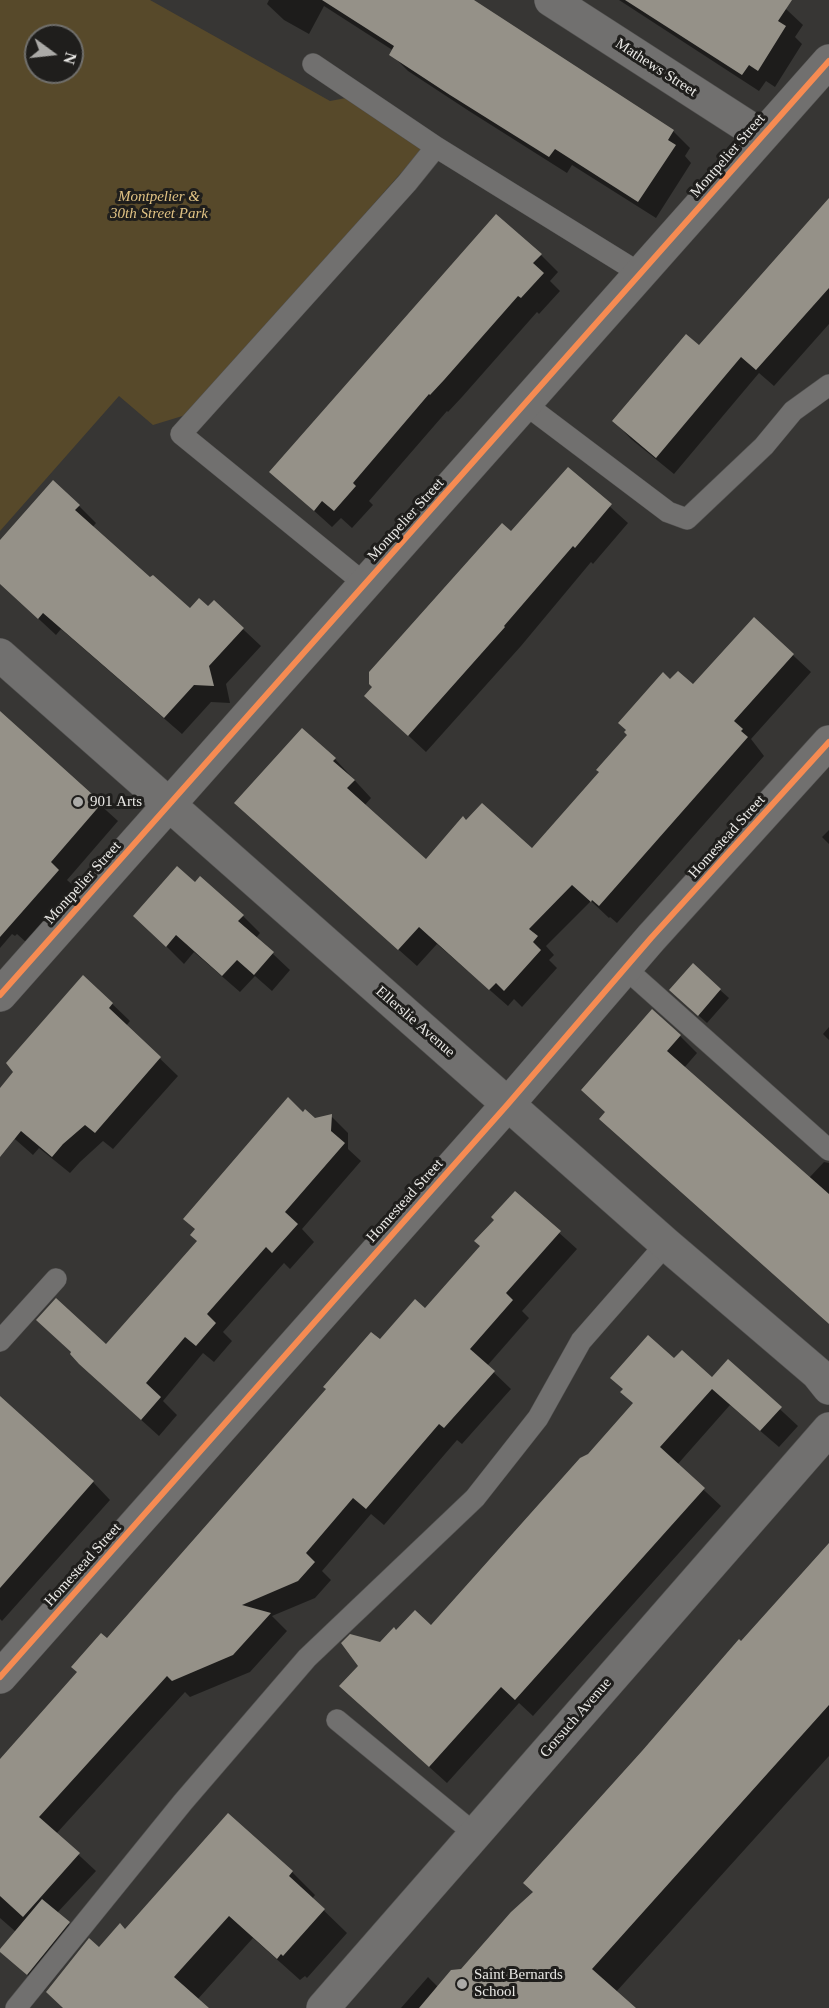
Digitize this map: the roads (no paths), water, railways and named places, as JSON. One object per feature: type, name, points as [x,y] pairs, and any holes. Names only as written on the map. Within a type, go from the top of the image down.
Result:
[{"type":"street","name":"Mathews Street","points":[[551,0],[762,136]]},
{"type":"street","name":"Montpelier Street","points":[[0,995],[829,61]]},
{"type":"street","name":"Ellerslie Avenue","points":[[0,655],[666,1244],[817,1373],[829,1388]]},
{"type":"street","name":"Homestead Street","points":[[0,1677],[625,968],[829,742]]},
{"type":"street","name":"Gorsuch Avenue","points":[[322,2008],[829,1429]]},
{"type":"lane","points":[[313,64],[436,147],[640,274]]},
{"type":"lane","points":[[365,584],[181,434],[407,183],[436,147]]},
{"type":"lane","points":[[525,404],[668,512],[687,519],[764,446],[793,411],[829,385]]},
{"type":"lane","points":[[625,968],[829,1150]]},
{"type":"lane","points":[[16,2008],[183,1802],[307,1658],[475,1498],[538,1418],[581,1341],[666,1244]]},
{"type":"lane","points":[[0,1341],[56,1279]]},
{"type":"lane","points":[[337,1720],[475,1834]]},
{"type":"place","name":"901 Arts","points":[[78,802]]},
{"type":"place","name":"Saint Bernards School","points":[[462,1984]]},
{"type":"park label","name":"Montpelier & 30th Street Park","points":[[159,206]]}]
